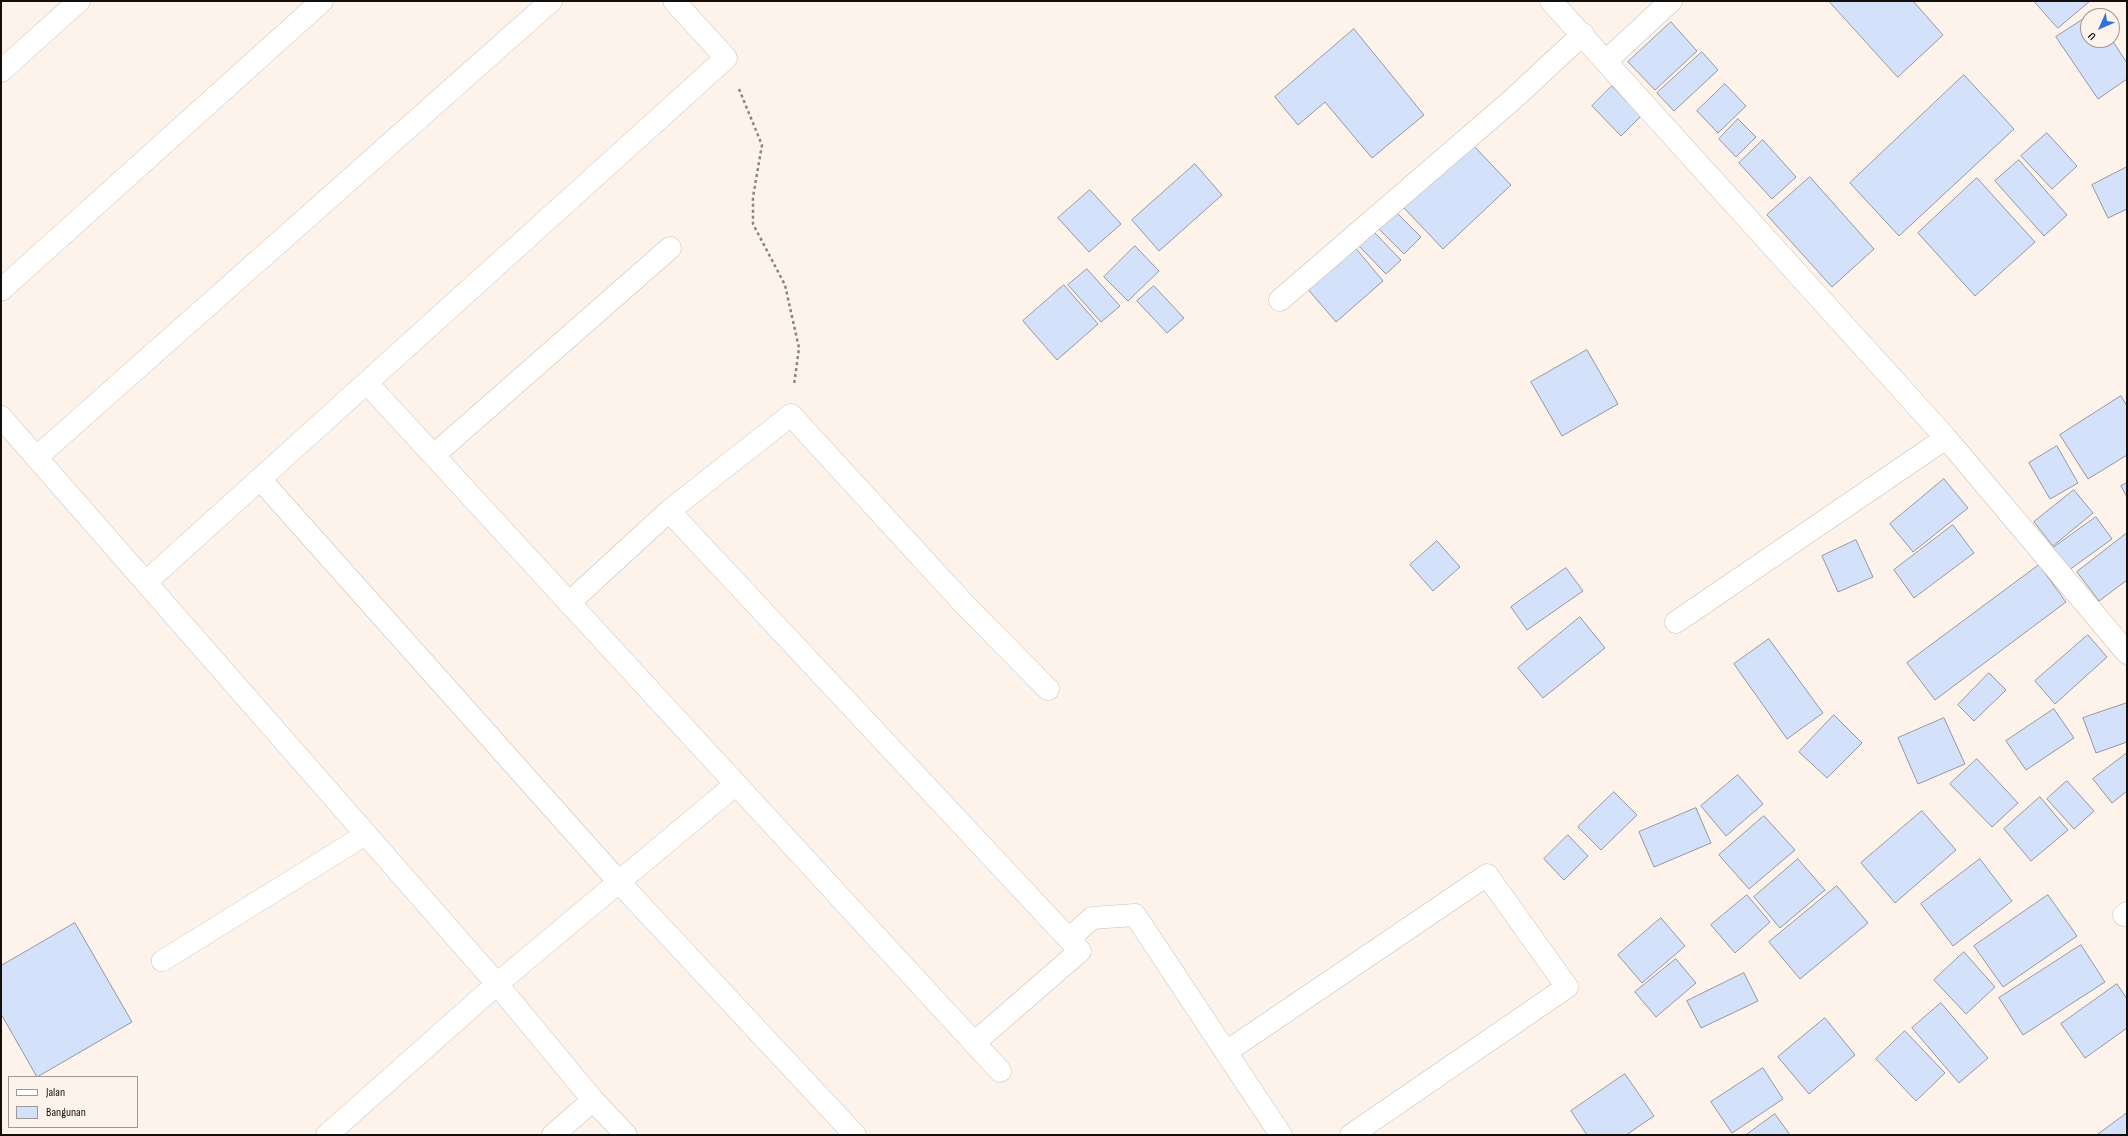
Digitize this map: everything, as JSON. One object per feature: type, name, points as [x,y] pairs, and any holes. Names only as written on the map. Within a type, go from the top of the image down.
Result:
[{"type":"street","points":[[1,71],[79,1]]},
{"type":"street","points":[[1,290],[322,1]]},
{"type":"street","points":[[37,457],[551,1]]},
{"type":"street","points":[[146,582],[726,58],[674,1]]},
{"type":"street","points":[[1551,1],[1583,34],[1946,438],[2124,646]]},
{"type":"street","points":[[1606,61],[1671,1]]},
{"type":"street","points":[[1280,300],[1512,100],[1583,34]]},
{"type":"street","points":[[434,455],[670,248]]},
{"type":"street","points":[[367,383],[1000,1071]]},
{"type":"street","points":[[570,602],[669,511],[791,415],[965,605],[1048,689]]},
{"type":"street","points":[[1,418],[37,457],[365,835],[497,984],[593,1100],[626,1135]]},
{"type":"street","points":[[1676,622],[1946,438]]},
{"type":"street","points":[[260,479],[618,881],[855,1135]]},
{"type":"street","points":[[669,511],[1080,951],[974,1043]]},
{"type":"street","points":[[327,1135],[497,984],[618,881],[736,784]]},
{"type":"street","points":[[1226,1052],[1487,875],[1567,987],[1351,1135]]},
{"type":"street","points":[[1069,939],[1092,918],[1135,915],[1281,1135]]},
{"type":"street","points":[[553,1135],[593,1100]]},
{"type":"lane","points":[[162,961],[365,835]]},
{"type":"path","points":[[726,58],[762,145],[753,196],[754,224],[785,285],[798,348],[791,415]]},
{"type":"building","points":[[1829,1],[1913,1],[1943,35],[1898,77]]},
{"type":"building","points":[[2034,1],[2090,1],[2080,8],[2058,28]]},
{"type":"building","points":[[2080,21],[2080,48],[2117,48],[2127,63],[2127,79],[2098,99],[2056,37]]},
{"type":"building","points":[[1671,22],[1697,51],[1655,90],[1628,62]]},
{"type":"building","points":[[1354,29],[1424,115],[1372,158],[1325,102],[1298,125],[1275,97]]},
{"type":"building","points":[[1702,52],[1718,70],[1674,111],[1657,93]]},
{"type":"building","points":[[1964,75],[2014,129],[1899,236],[1850,183]]},
{"type":"building","points":[[1725,84],[1746,106],[1718,133],[1697,111]]},
{"type":"building","points":[[1612,86],[1641,116],[1621,136],[1592,106]]},
{"type":"building","points":[[1738,119],[1756,137],[1736,157],[1719,139]]},
{"type":"building","points":[[2047,133],[2077,166],[2052,189],[2021,156]]},
{"type":"building","points":[[1763,140],[1796,177],[1772,199],[1739,163]]},
{"type":"building","points":[[1472,144],[1511,185],[1443,249],[1404,208]]},
{"type":"building","points":[[2019,160],[2067,215],[2044,236],[1995,181]]},
{"type":"building","points":[[1195,164],[1222,195],[1159,251],[1132,220]]},
{"type":"building","points":[[2127,167],[2127,209],[2108,218],[2092,185]]},
{"type":"building","points":[[1810,177],[1874,249],[1832,287],[1767,215]]},
{"type":"building","points":[[1977,178],[2035,242],[1975,296],[1918,233]]},
{"type":"building","points":[[1090,190],[1121,224],[1089,252],[1058,218]]},
{"type":"building","points":[[1393,209],[1421,237],[1404,254],[1376,226]]},
{"type":"building","points":[[1373,231],[1401,260],[1386,274],[1359,246]]},
{"type":"building","points":[[1135,246],[1159,271],[1128,301],[1104,277]]},
{"type":"building","points":[[1354,246],[1383,281],[1336,322],[1306,287]]},
{"type":"building","points":[[1087,269],[1120,306],[1101,322],[1068,285]]},
{"type":"building","points":[[1064,285],[1098,324],[1057,360],[1023,321]]},
{"type":"building","points":[[1154,286],[1184,318],[1167,333],[1137,301]]},
{"type":"building","points":[[1587,350],[1618,404],[1562,436],[1531,382]]},
{"type":"building","points":[[2121,396],[2127,406],[2127,455],[2088,479],[2060,435]]},
{"type":"building","points":[[2057,446],[2078,483],[2050,499],[2029,463]]},
{"type":"building","points":[[1944,479],[1968,508],[1913,552],[1890,524]]},
{"type":"building","points":[[2127,483],[2127,497],[2121,486]]},
{"type":"building","points":[[2074,490],[2093,513],[2053,546],[2034,522]]},
{"type":"building","points":[[2096,517],[2112,539],[2069,570],[2053,548]]},
{"type":"building","points":[[1953,525],[1974,553],[1914,598],[1894,570]]},
{"type":"building","points":[[2127,533],[2127,580],[2099,601],[2077,572]]},
{"type":"building","points":[[1856,540],[1873,577],[1838,592],[1822,556]]},
{"type":"building","points":[[1437,541],[1460,567],[1433,591],[1410,565]]},
{"type":"building","points":[[2039,565],[2066,602],[1935,700],[1907,663]]},
{"type":"building","points":[[1566,568],[1583,591],[1527,630],[1511,607]]},
{"type":"building","points":[[1580,617],[1605,648],[1543,698],[1518,668]]},
{"type":"building","points":[[2088,635],[2107,657],[2055,704],[2035,681]]},
{"type":"building","points":[[1769,639],[1823,713],[1787,739],[1734,664]]},
{"type":"building","points":[[1989,673],[2006,690],[1974,721],[1958,705]]},
{"type":"building","points":[[2127,703],[2127,742],[2096,753],[2083,718]]},
{"type":"building","points":[[2054,709],[2074,738],[2026,770],[2006,741]]},
{"type":"building","points":[[1834,715],[1862,743],[1827,778],[1799,752]]},
{"type":"building","points":[[1944,718],[1965,764],[1918,784],[1898,738]]},
{"type":"building","points":[[2127,753],[2127,791],[2112,803],[2093,779]]},
{"type":"building","points":[[1977,759],[2018,803],[1992,827],[1950,784]]},
{"type":"building","points":[[1738,775],[1763,804],[1726,836],[1701,806]]},
{"type":"building","points":[[2067,781],[2094,811],[2074,829],[2047,799]]},
{"type":"building","points":[[1614,792],[1637,815],[1601,850],[1578,827]]},
{"type":"building","points":[[2040,797],[2068,830],[2031,861],[2004,829]]},
{"type":"building","points":[[1696,808],[1711,843],[1654,867],[1639,832]]},
{"type":"building","points":[[1922,811],[1956,850],[1895,903],[1861,863]]},
{"type":"building","points":[[1764,816],[1795,850],[1749,889],[1719,855]]},
{"type":"building","points":[[1568,835],[1588,856],[1564,880],[1544,859]]},
{"type":"building","points":[[1798,859],[1825,890],[1780,928],[1754,897]]},
{"type":"building","points":[[1980,859],[2012,901],[1953,946],[1921,904]]},
{"type":"building","points":[[1837,886],[1868,923],[1800,979],[1769,942]]},
{"type":"building","points":[[1747,895],[1770,922],[1735,953],[1711,925]]},
{"type":"building","points":[[2048,895],[2077,936],[2003,987],[1974,946]]},
{"type":"building","points":[[1661,918],[1685,946],[1642,983],[1618,955]]},
{"type":"building","points":[[75,923],[132,1022],[36,1076],[1,1014],[1,966]]},
{"type":"building","points":[[2081,945],[2105,982],[2023,1035],[1999,998]]},
{"type":"building","points":[[1964,952],[1995,987],[1966,1014],[1934,980]]},
{"type":"building","points":[[1676,959],[1696,983],[1656,1017],[1635,992]]},
{"type":"building","points":[[1744,973],[1758,1001],[1701,1028],[1687,1001]]},
{"type":"building","points":[[2117,984],[2127,999],[2127,1028],[2085,1058],[2061,1024]]},
{"type":"building","points":[[1941,1003],[1988,1058],[1959,1083],[1912,1028]]},
{"type":"building","points":[[1825,1018],[1855,1055],[1809,1094],[1778,1057]]},
{"type":"building","points":[[1905,1031],[1945,1073],[1916,1101],[1876,1059]]},
{"type":"building","points":[[1763,1068],[1783,1099],[1732,1133],[1711,1102]]},
{"type":"building","points":[[1625,1074],[1654,1116],[1626,1135],[1587,1135],[1571,1111]]},
{"type":"building","points":[[2127,1113],[2127,1135],[2097,1135]]},
{"type":"building","points":[[1775,1114],[1790,1135],[1746,1135]]}]
